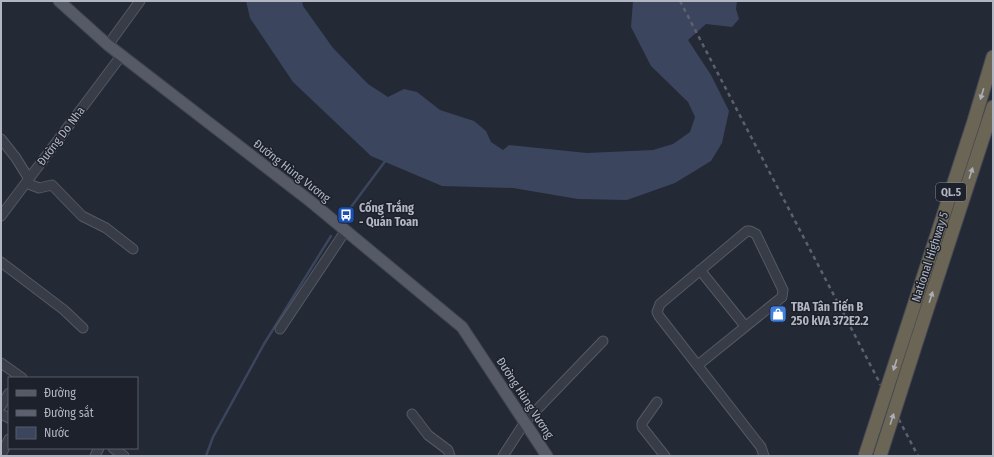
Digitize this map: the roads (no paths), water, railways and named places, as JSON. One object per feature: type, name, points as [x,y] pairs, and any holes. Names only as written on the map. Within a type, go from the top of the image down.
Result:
[{"type":"highway","name":"National Highway 5","points":[[865,456],[974,121],[993,57]]},
{"type":"highway","name":"National Highway 5","points":[[880,456],[993,107]]},
{"type":"main road","name":"Đường Hùng Vương","points":[[63,2],[121,56],[310,201],[462,327],[547,456]]},
{"type":"street","points":[[108,45],[140,1]]},
{"type":"street","name":"Đường Do Nha","points":[[1,216],[121,56]]},
{"type":"street","points":[[1,139],[16,158],[27,181],[39,188],[52,185],[82,216],[106,228],[133,249]]},
{"type":"street","points":[[280,329],[346,230]]},
{"type":"street","points":[[698,365],[779,300],[783,294],[783,290],[756,234],[750,231],[747,231],[660,304],[657,312],[761,447],[764,456]]},
{"type":"street","points":[[1,262],[64,310],[83,328]]},
{"type":"street","points":[[700,270],[745,326]]},
{"type":"street","points":[[505,453],[525,422],[603,340]]},
{"type":"street","points":[[1,363],[20,377]]},
{"type":"street","points":[[1,406],[8,395]]},
{"type":"street","points":[[657,402],[642,423],[642,427],[665,456]]},
{"type":"street","points":[[412,414],[428,435],[448,450],[450,456]]},
{"type":"street","points":[[1,455],[8,441]]},
{"type":"street","points":[[114,449],[124,456]]},
{"type":"water","points":[[246,1],[302,1],[303,6],[333,48],[368,84],[388,97],[404,89],[417,92],[440,110],[474,121],[486,131],[491,142],[503,150],[509,145],[587,153],[653,150],[673,144],[690,132],[695,117],[688,102],[651,66],[631,27],[633,1],[737,1],[736,9],[739,19],[732,27],[706,24],[688,40],[711,75],[729,111],[722,143],[711,161],[675,183],[627,200],[578,199],[513,188],[442,186],[371,156],[293,82],[250,18]]},
{"type":"waterway","points":[[348,211],[386,160]]},
{"type":"waterway","points":[[206,456],[213,437],[264,344],[331,236]]},
{"type":"railway","points":[[680,1],[918,456]]},
{"type":"place","name":"Cống Trắng - Quán Toan","points":[[346,215]]},
{"type":"place","name":"TBA Tân Tiến B 250 kVA 372E2.2","points":[[778,314]]}]
